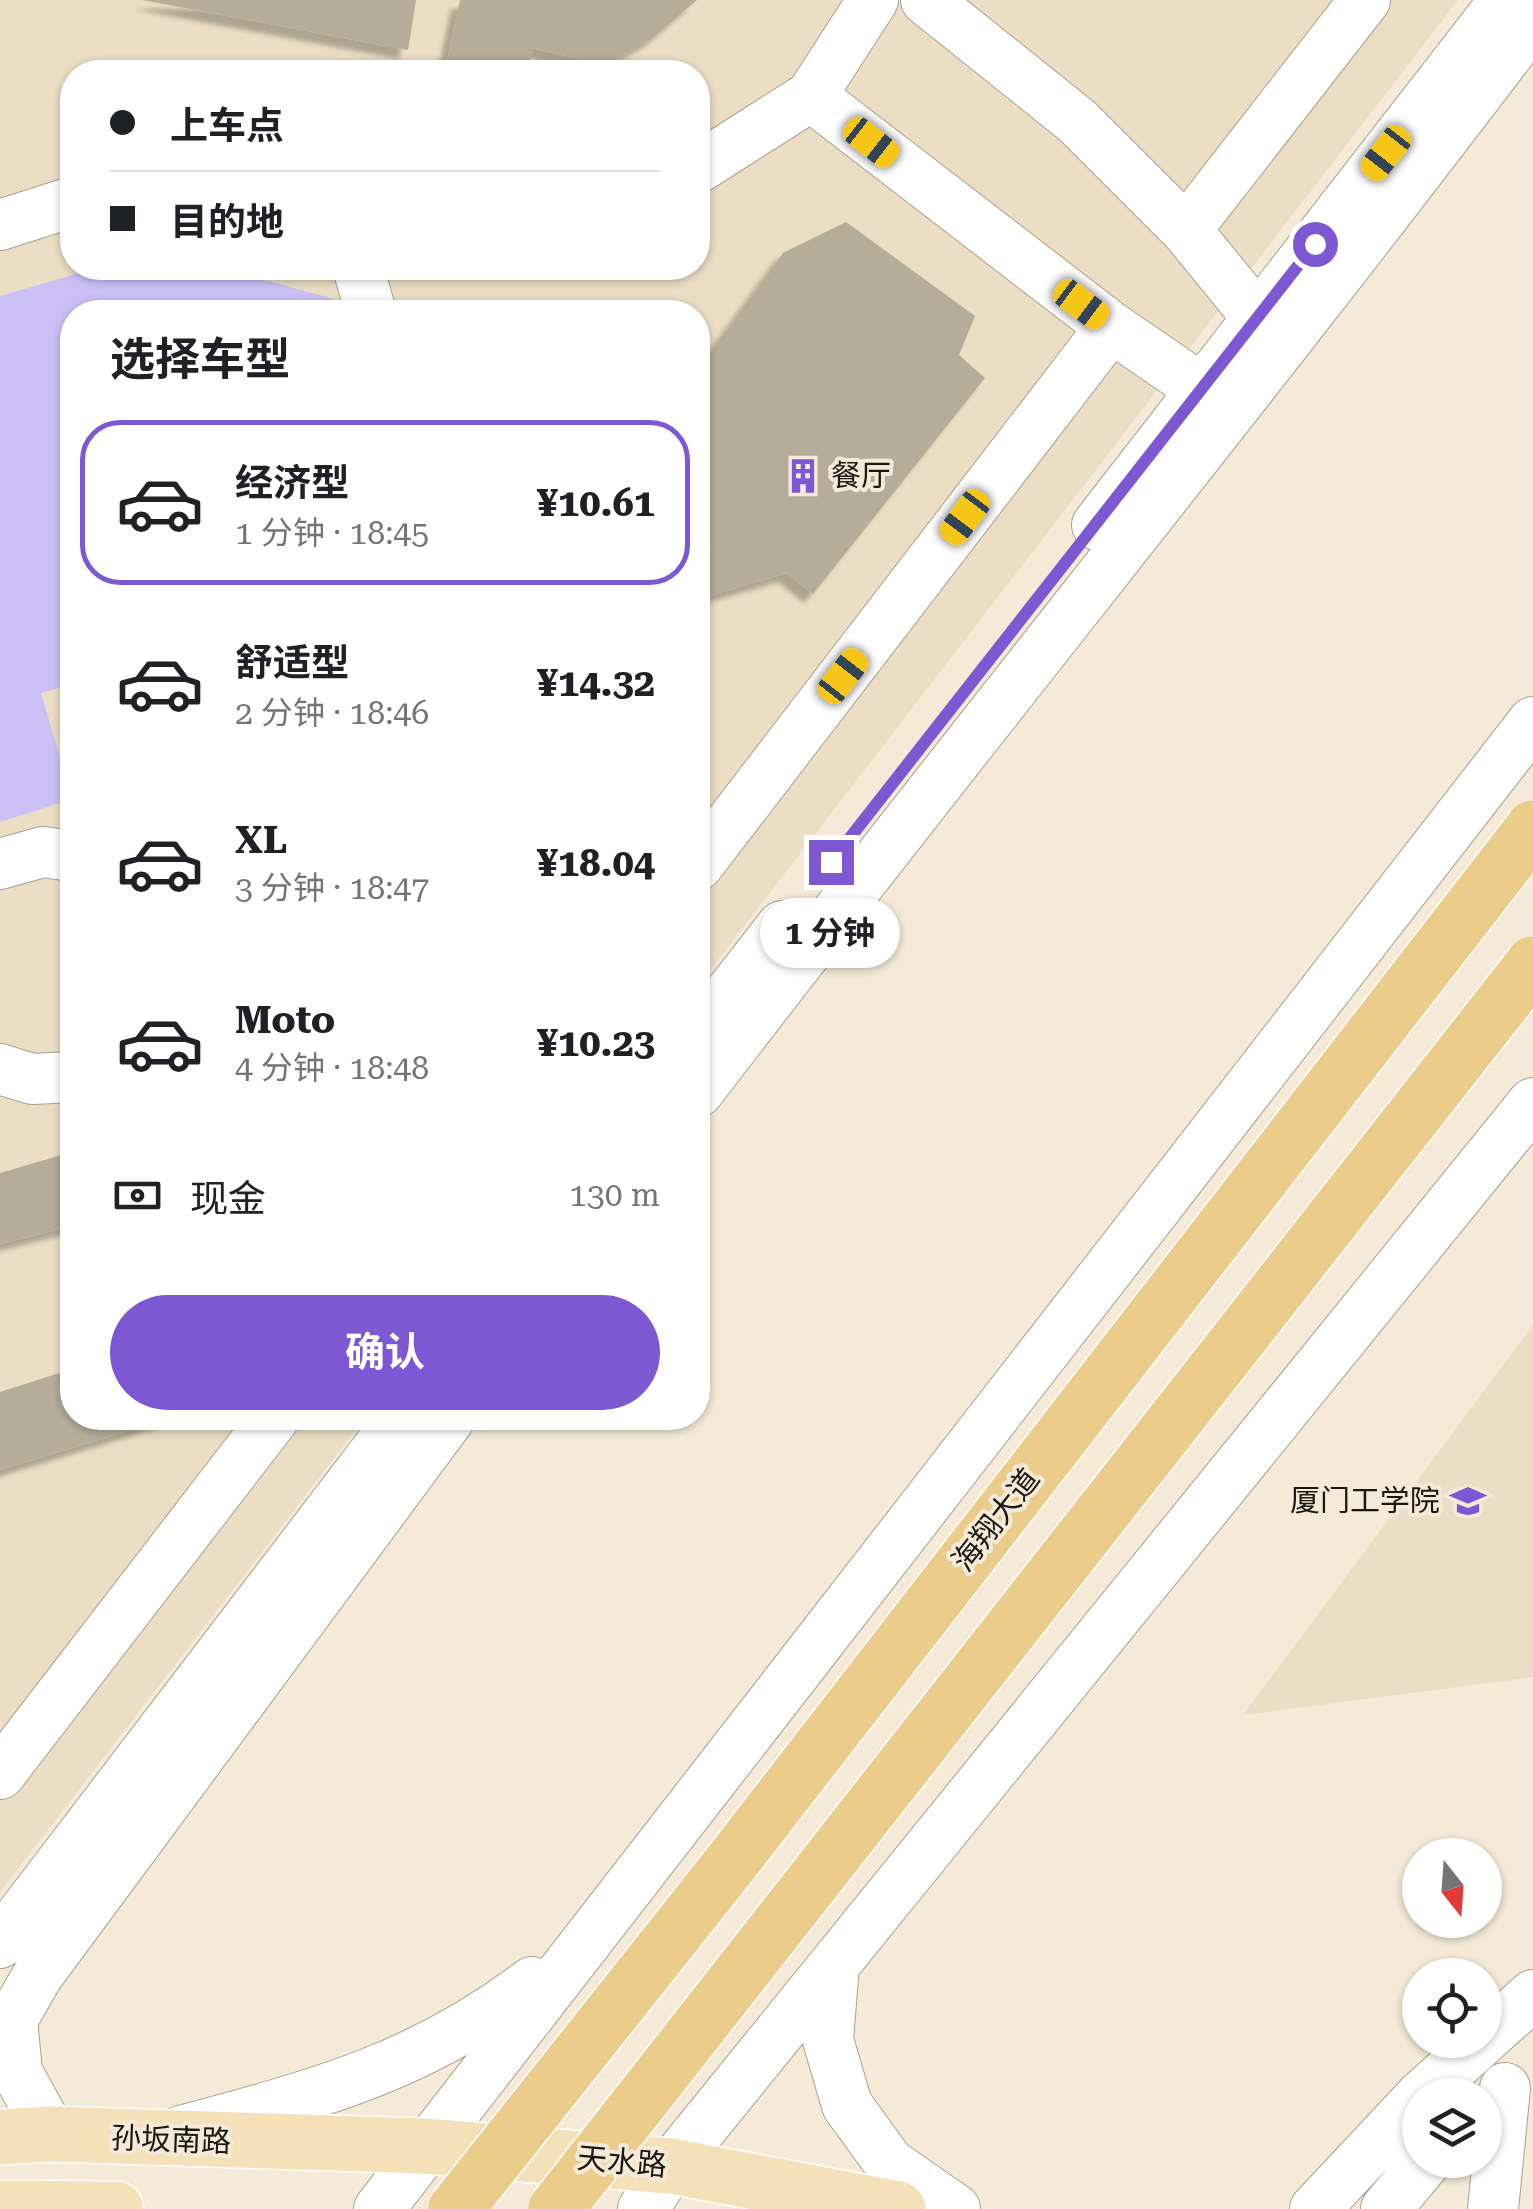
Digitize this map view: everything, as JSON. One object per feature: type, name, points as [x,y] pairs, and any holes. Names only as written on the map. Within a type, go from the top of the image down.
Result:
[{"type":"highway","name":"海翔大道","points":[[456,2209],[727,1868],[1533,828]]},
{"type":"highway","points":[[556,2209],[1533,964]]},
{"type":"main road","name":"孙坂南路","points":[[26,2136],[342,2146]]},
{"type":"main road","name":"天水路","points":[[342,2146],[424,2146],[657,2187],[898,2209]]},
{"type":"main road","points":[[0,2208],[116,2209]]},
{"type":"street","points":[[710,160],[811,96],[873,0]]},
{"type":"street","points":[[926,0],[1077,121],[1186,230],[1258,317]]},
{"type":"street","points":[[1186,230],[1365,0]]},
{"type":"street","points":[[710,1019],[1505,0]]},
{"type":"street","points":[[710,1076],[897,832],[1346,268],[1533,21]]},
{"type":"street","points":[[811,96],[1111,327],[1203,390]]},
{"type":"street","points":[[0,225],[60,206]]},
{"type":"street","points":[[710,850],[1111,327]]},
{"type":"street","points":[[379,2209],[424,2146],[1533,722]]},
{"type":"street","points":[[0,864],[43,852],[60,854]]},
{"type":"street","points":[[0,1069],[32,1079],[60,1078]]},
{"type":"street","points":[[657,2187],[1533,1103]]},
{"type":"street","points":[[0,1774],[265,1430]]},
{"type":"street","points":[[0,1942],[392,1430]]},
{"type":"street","points":[[26,2136],[12,2020],[38,1976],[441,1430]]},
{"type":"street","points":[[144,2140],[326,2092],[405,2062],[496,2010],[580,1946]]},
{"type":"street","points":[[834,1965],[828,2040],[848,2105],[889,2164],[956,2209]]},
{"type":"street","points":[[1502,2023],[1533,1995]]},
{"type":"street","points":[[1441,2078],[1463,2058]]},
{"type":"street","points":[[1494,2209],[1508,2085]]},
{"type":"street","points":[[1315,2209],[1402,2116]]},
{"type":"street","points":[[1386,2209],[1412,2178]]},
{"type":"shaded area","points":[[0,0],[1458,0],[710,970],[710,300],[60,300],[60,1430],[356,1430],[0,1892]]},
{"type":"shaded area","points":[[60,279],[265,280],[337,300],[60,300],[60,687],[41,693],[60,758],[60,803],[0,822],[0,296]]},
{"type":"shaded area","name":"厦门工学院","points":[[1533,1325],[1533,1677],[1243,1715]]},
{"type":"building","points":[[142,0],[416,0],[408,50]]},
{"type":"building","points":[[460,0],[697,0],[654,37],[615,60],[584,60],[532,48],[530,60],[448,60]]},
{"type":"building","name":"餐厅","points":[[846,222],[975,316],[959,355],[985,378],[813,594],[787,573],[710,595],[710,353],[783,253]]},
{"type":"building","points":[[60,1156],[60,1229],[0,1244],[0,1173]]},
{"type":"building","points":[[60,1373],[60,1430],[131,1430],[0,1470],[0,1392]]},
{"type":"place","name":"餐厅","points":[[803,476]]},
{"type":"place","name":"厦门工学院","points":[[1468,1501]]},
{"type":"route","points":[[831,862],[1315,244]]}]
